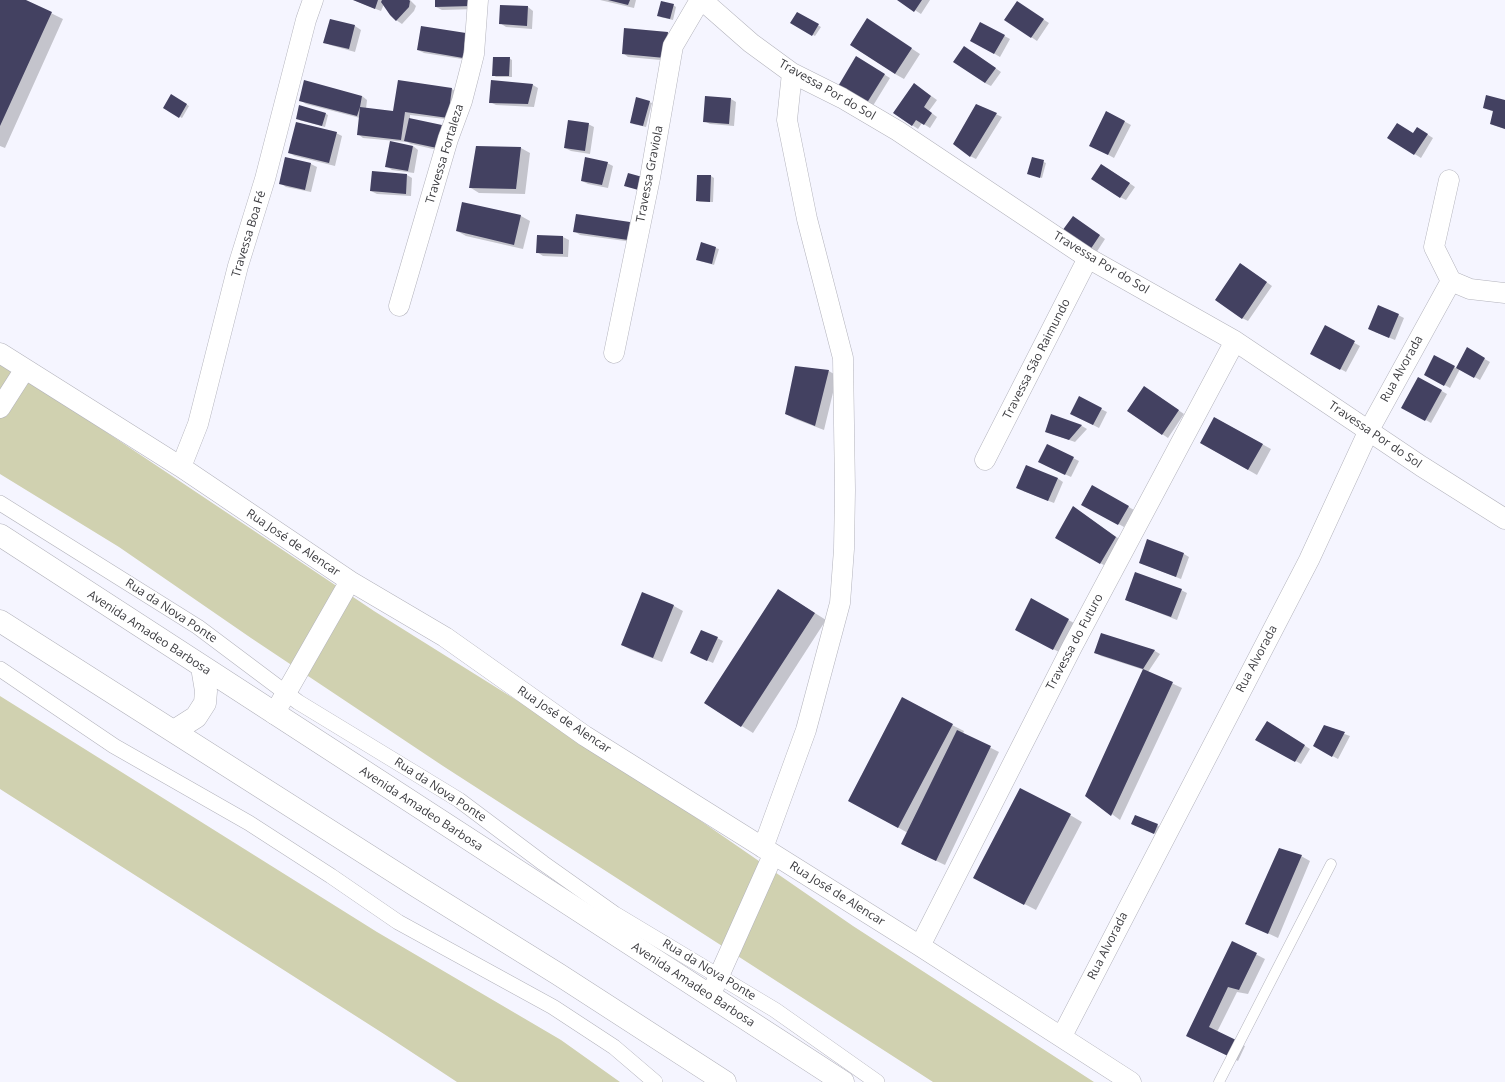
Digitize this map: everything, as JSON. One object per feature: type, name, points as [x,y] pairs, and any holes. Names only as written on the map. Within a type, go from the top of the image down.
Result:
[{"type":"main road","name":"Avenida Amadeo Barbosa","points":[[0,535],[843,1082]]},
{"type":"main road","points":[[0,621],[418,887],[558,974],[725,1082]]},
{"type":"main road","points":[[174,731],[196,718],[205,703],[206,691],[202,667]]},
{"type":"street","name":"Travessa Boa Fé","points":[[180,467],[198,424],[238,266],[265,179],[306,20],[313,0]]},
{"type":"street","name":"Travessa Fortaleza","points":[[399,306],[448,139],[466,87],[474,54],[478,0]]},
{"type":"street","name":"Travessa Por do Sol","points":[[701,0],[751,43],[792,73],[842,98],[898,131],[1088,258],[1235,341],[1421,466],[1505,519]]},
{"type":"street","name":"Travessa Graviola","points":[[614,353],[650,178],[673,46],[701,0]]},
{"type":"street","points":[[710,996],[768,851],[806,730],[840,603],[844,549],[845,490],[843,358],[806,219],[787,120],[792,73]]},
{"type":"street","points":[[1449,180],[1434,247],[1451,281],[1470,289],[1505,293]]},
{"type":"street","name":"Travessa São Raimundo","points":[[985,460],[1088,258]]},
{"type":"street","name":"Rua Alvorada","points":[[1062,1036],[1309,560],[1369,430],[1451,281]]},
{"type":"street","name":"Travessa do Futuro","points":[[920,946],[1072,647],[1235,341]]},
{"type":"street","name":"Rua José de Alencar","points":[[0,353],[180,467],[350,581],[445,637],[585,736],[920,946],[1062,1036],[1131,1082]]},
{"type":"street","points":[[0,408],[25,369]]},
{"type":"street","name":"Rua da Nova Ponte","points":[[0,503],[198,627],[298,702],[459,800],[543,863],[615,914],[719,975],[775,1010],[877,1082]]},
{"type":"street","points":[[274,714],[285,692],[350,581]]},
{"type":"street","points":[[0,669],[114,746],[249,823],[331,876],[398,922],[553,1007],[614,1046],[655,1082]]},
{"type":"lane","points":[[1219,1082],[1331,864]]},
{"type":"green space","points":[[0,361],[374,611],[617,763],[853,926],[1094,1082],[933,1082],[443,766],[251,638],[119,547],[0,474]]},
{"type":"green space","points":[[0,696],[377,932],[561,1040],[620,1082],[457,1082],[0,789]]},
{"type":"building","points":[[0,0],[26,0],[52,12],[0,126]]},
{"type":"building","points":[[353,0],[378,0],[375,9]]},
{"type":"building","points":[[382,0],[410,1],[409,7],[396,21],[381,2]]},
{"type":"building","points":[[435,0],[471,0],[472,6],[435,7]]},
{"type":"building","points":[[608,0],[630,0],[628,5]]},
{"type":"building","points":[[897,0],[922,0],[914,12]]},
{"type":"building","points":[[661,1],[674,4],[670,19],[657,16]]},
{"type":"building","points":[[1017,1],[1044,19],[1031,38],[1004,20]]},
{"type":"building","points":[[500,5],[528,6],[527,26],[499,24]]},
{"type":"building","points":[[797,12],[819,24],[812,36],[790,23]]},
{"type":"building","points":[[867,18],[912,48],[895,74],[850,45]]},
{"type":"building","points":[[330,19],[355,25],[349,49],[323,43]]},
{"type":"building","points":[[980,22],[1005,35],[994,54],[970,41]]},
{"type":"building","points":[[421,26],[466,33],[463,58],[417,50]]},
{"type":"building","points":[[624,28],[668,32],[665,58],[622,54]]},
{"type":"building","points":[[964,46],[996,68],[985,83],[953,62]]},
{"type":"building","points":[[856,56],[885,74],[865,106],[837,88]]},
{"type":"building","points":[[493,57],[510,57],[509,76],[492,76]]},
{"type":"building","points":[[304,80],[362,96],[357,116],[299,101]]},
{"type":"building","points":[[398,80],[452,88],[448,118],[405,112],[401,140],[357,135],[360,107],[393,111]]},
{"type":"building","points":[[491,80],[533,84],[528,104],[489,103]]},
{"type":"building","points":[[914,83],[931,96],[924,107],[932,113],[924,125],[916,120],[912,126],[893,113]]},
{"type":"building","points":[[171,94],[187,104],[179,118],[163,108]]},
{"type":"building","points":[[1486,95],[1505,100],[1505,129],[1490,124],[1493,111],[1483,108]]},
{"type":"building","points":[[705,96],[731,98],[729,124],[703,122]]},
{"type":"building","points":[[636,97],[650,101],[643,126],[630,123]]},
{"type":"building","points":[[976,104],[997,113],[970,157],[953,144]]},
{"type":"building","points":[[299,105],[326,113],[322,126],[296,119]]},
{"type":"building","points":[[1106,111],[1125,121],[1108,155],[1089,146]]},
{"type":"building","points":[[409,118],[442,125],[437,148],[404,141]]},
{"type":"building","points":[[568,120],[589,123],[585,151],[564,148]]},
{"type":"building","points":[[296,122],[337,132],[329,163],[288,153]]},
{"type":"building","points":[[1397,123],[1413,133],[1417,127],[1428,134],[1414,155],[1387,138]]},
{"type":"building","points":[[390,141],[413,146],[408,171],[385,167]]},
{"type":"building","points":[[476,146],[521,147],[516,189],[469,188]]},
{"type":"building","points":[[285,157],[311,163],[305,190],[279,184]]},
{"type":"building","points":[[585,157],[608,162],[602,185],[581,181]]},
{"type":"building","points":[[1032,157],[1044,160],[1040,178],[1027,174]]},
{"type":"building","points":[[1101,164],[1130,183],[1120,198],[1091,179]]},
{"type":"building","points":[[372,171],[407,174],[406,194],[370,191]]},
{"type":"building","points":[[628,173],[646,178],[642,191],[624,186]]},
{"type":"building","points":[[697,175],[711,175],[710,202],[696,201]]},
{"type":"building","points":[[462,202],[521,215],[514,245],[456,231]]},
{"type":"building","points":[[576,214],[630,222],[628,240],[573,232]]},
{"type":"building","points":[[1073,216],[1100,235],[1090,250],[1062,231]]},
{"type":"building","points":[[537,235],[563,236],[563,254],[536,253]]},
{"type":"building","points":[[701,242],[716,247],[712,264],[696,260]]},
{"type":"building","points":[[1240,263],[1267,282],[1242,319],[1215,300]]},
{"type":"building","points":[[1378,305],[1399,314],[1389,338],[1368,329]]},
{"type":"building","points":[[1325,325],[1355,341],[1340,370],[1310,354]]},
{"type":"building","points":[[1467,347],[1485,358],[1474,378],[1456,368]]},
{"type":"building","points":[[1434,355],[1455,366],[1444,386],[1424,375]]},
{"type":"building","points":[[795,366],[829,370],[815,426],[785,414]]},
{"type":"building","points":[[1418,377],[1442,390],[1425,421],[1401,408]]},
{"type":"building","points":[[1144,386],[1179,410],[1162,435],[1127,411]]},
{"type":"building","points":[[1079,396],[1102,408],[1093,425],[1070,414]]},
{"type":"building","points":[[1051,414],[1082,425],[1069,440],[1045,432]]},
{"type":"building","points":[[1214,417],[1263,444],[1248,470],[1200,443]]},
{"type":"building","points":[[1047,444],[1074,457],[1065,475],[1038,462]]},
{"type":"building","points":[[1026,465],[1058,478],[1048,501],[1016,488]]},
{"type":"building","points":[[1092,485],[1129,506],[1118,525],[1081,505]]},
{"type":"building","points":[[1073,506],[1116,537],[1100,564],[1055,538]]},
{"type":"building","points":[[1147,539],[1184,553],[1176,577],[1139,563]]},
{"type":"building","points":[[1135,572],[1182,589],[1171,617],[1125,600]]},
{"type":"building","points":[[778,589],[815,613],[741,727],[704,703]]},
{"type":"building","points":[[642,592],[674,605],[653,658],[621,645]]},
{"type":"building","points":[[1031,598],[1069,619],[1053,650],[1015,630]]},
{"type":"building","points":[[701,630],[718,637],[707,661],[690,653]]},
{"type":"building","points":[[1101,633],[1155,650],[1143,669],[1094,653]]},
{"type":"building","points":[[1143,669],[1173,682],[1111,816],[1085,796]]},
{"type":"building","points":[[902,697],[953,724],[898,828],[848,801]]},
{"type":"building","points":[[1267,721],[1305,745],[1295,762],[1255,740]]},
{"type":"building","points":[[1324,725],[1345,732],[1332,757],[1313,746]]},
{"type":"building","points":[[957,730],[991,746],[936,861],[901,844]]},
{"type":"building","points":[[1020,788],[1071,814],[1024,905],[973,878]]},
{"type":"building","points":[[1135,815],[1158,824],[1154,834],[1131,824]]},
{"type":"building","points":[[1279,848],[1302,855],[1268,934],[1245,924]]},
{"type":"building","points":[[1232,941],[1257,953],[1239,990],[1228,987],[1209,1027],[1236,1040],[1228,1056],[1186,1036]]}]
